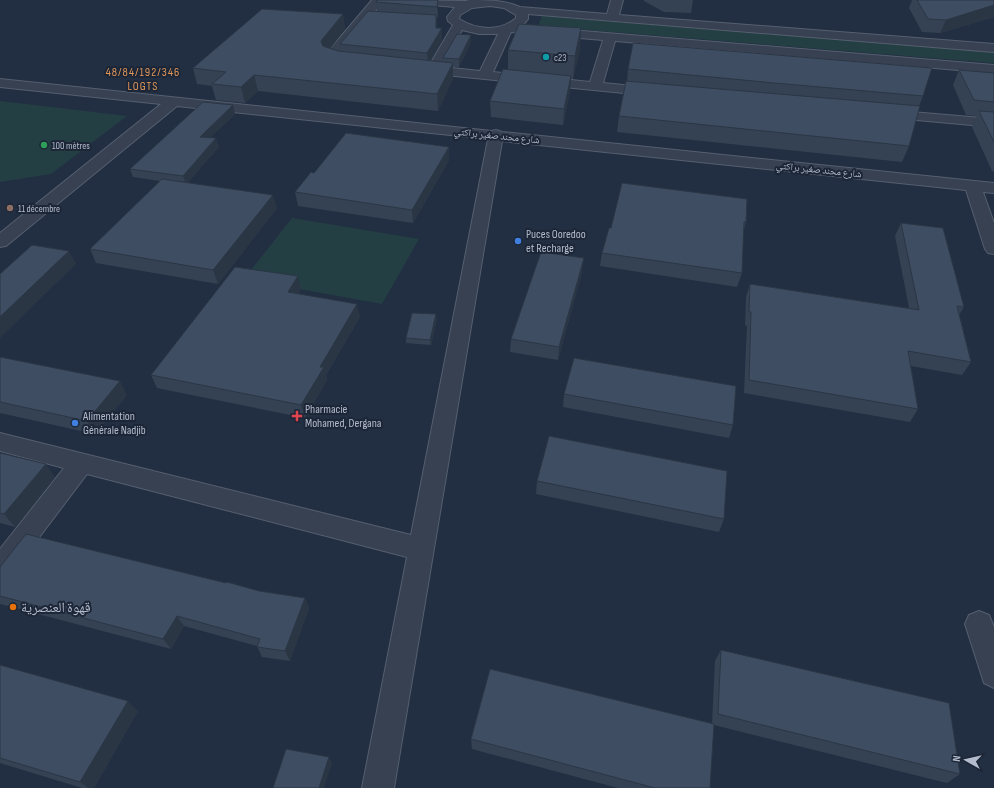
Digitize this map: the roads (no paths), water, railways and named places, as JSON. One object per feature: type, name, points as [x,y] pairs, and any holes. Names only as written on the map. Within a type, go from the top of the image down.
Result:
[{"type":"street","points":[[367,64],[341,61],[331,56],[378,0]]},
{"type":"street","points":[[408,0],[490,3],[612,18],[994,48]]},
{"type":"street","points":[[612,18],[617,0]]},
{"type":"street","points":[[458,24],[453,17],[455,12],[470,3]]},
{"type":"street","points":[[484,76],[507,28],[519,23],[522,19],[522,14],[515,6]]},
{"type":"street","points":[[364,16],[380,17]]},
{"type":"street","points":[[441,22],[458,24],[479,30],[507,28],[994,69]]},
{"type":"street","points":[[434,70],[458,24]]},
{"type":"street","points":[[595,87],[610,37]]},
{"type":"street","points":[[412,68],[666,94]]},
{"type":"street","name":"شارع محند صغير براكتي","points":[[0,83],[496,134],[994,188]]},
{"type":"street","points":[[0,242],[174,101]]},
{"type":"street","points":[[878,113],[994,123]]},
{"type":"street","points":[[378,788],[496,134]]},
{"type":"street","points":[[973,186],[994,249]]},
{"type":"street","points":[[0,442],[421,549]]},
{"type":"street","points":[[0,570],[82,463]]},
{"type":"street","points":[[979,624],[994,673]]},
{"type":"place","name":"c23","points":[[546,57]]},
{"type":"place","name":"100 mètres","points":[[44,145]]},
{"type":"place","name":"11 décembre","points":[[10,208]]},
{"type":"place","name":"Puces Ooredoo et Recharge","points":[[518,241]]},
{"type":"place","name":"Pharmacie Mohamed, Dergana","points":[[297,416]]},
{"type":"place","name":"Alimentation Générale Nadjib","points":[[75,423]]},
{"type":"place","name":"قهوة العنصرية","points":[[13,607]]},
{"type":"district","name":"48/84/192/346 LOGTS","points":[[143,79]]}]
